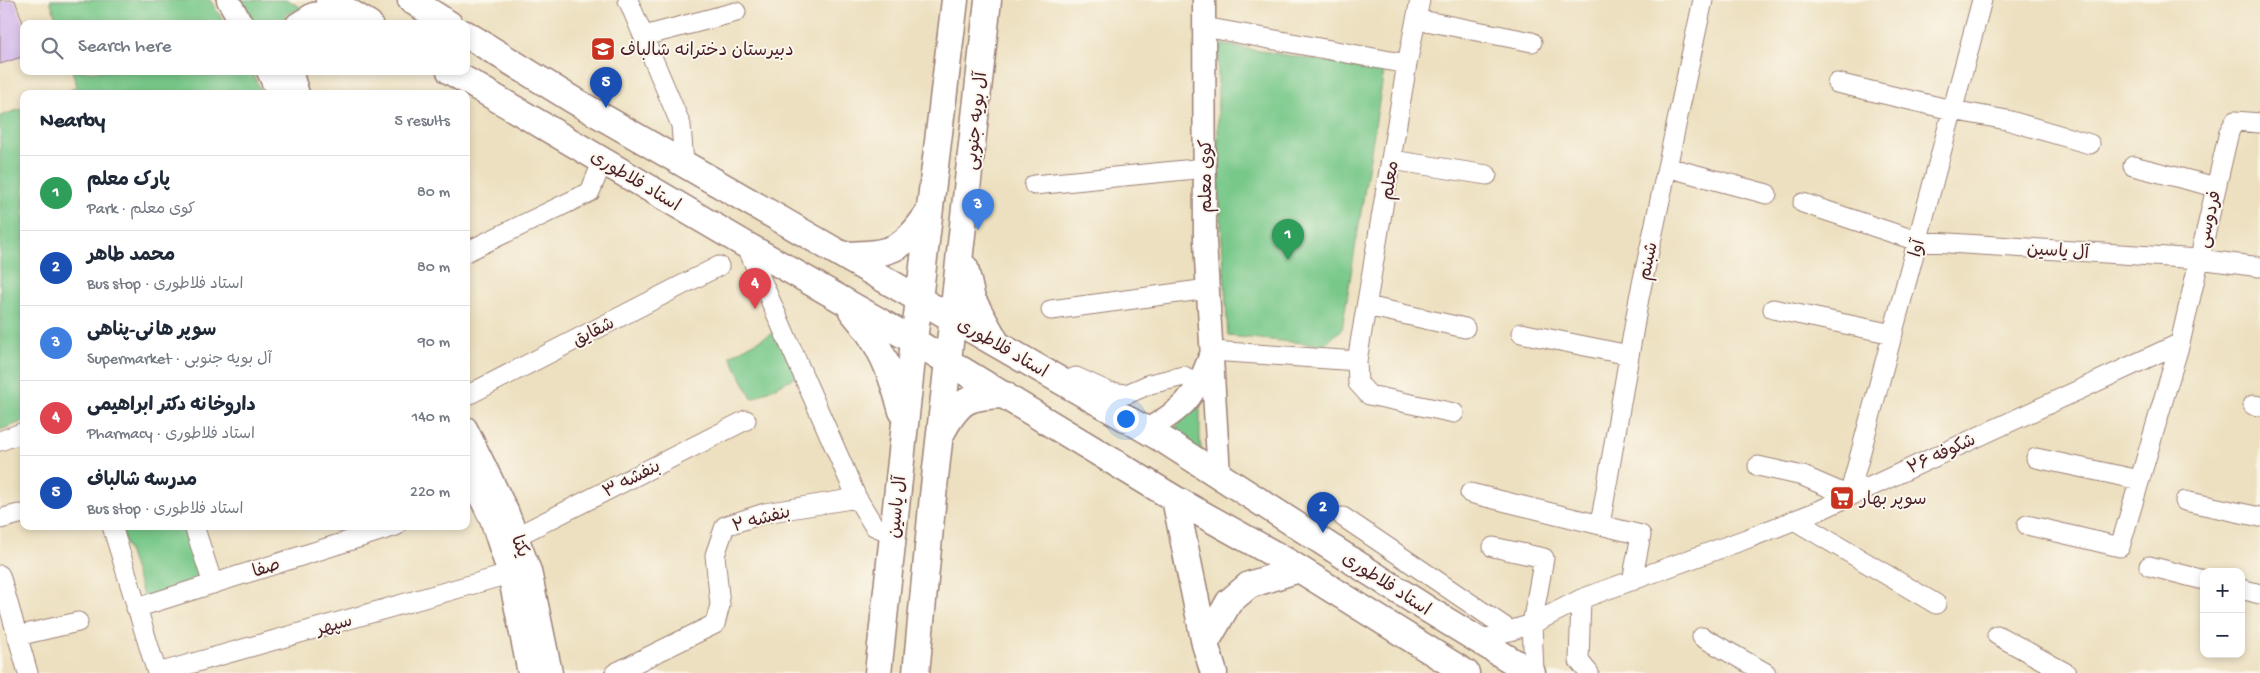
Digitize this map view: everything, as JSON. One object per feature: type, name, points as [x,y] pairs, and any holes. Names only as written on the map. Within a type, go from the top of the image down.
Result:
[{"type":"main road","points":[[411,0],[444,20]]},
{"type":"main road","name":"آل بویه جنوبی","points":[[914,341],[955,0]]},
{"type":"main road","name":"آل بویه جنوبی","points":[[948,362],[988,0]]},
{"type":"main road","points":[[336,4],[362,20]]},
{"type":"main road","name":"استاد فلاطوری","points":[[470,36],[573,100],[1147,430],[1533,673]]},
{"type":"main road","name":"استاد فلاطوری","points":[[457,75],[746,245],[914,341],[1175,499],[1299,569],[1466,673]]},
{"type":"main road","points":[[944,96],[978,99]]},
{"type":"main road","points":[[844,255],[876,254],[899,247],[916,232],[930,212]]},
{"type":"main road","points":[[961,249],[972,299],[998,345]]},
{"type":"main road","points":[[842,299],[866,327],[884,356],[905,422]]},
{"type":"main road","name":"آل یاسین","points":[[878,673],[914,341]]},
{"type":"main road","name":"آل یاسین","points":[[916,673],[948,362]]},
{"type":"main road","points":[[940,435],[951,415],[963,402],[978,396],[1004,395]]},
{"type":"main road","points":[[898,489],[902,480],[910,475],[920,474],[928,479],[933,487],[933,496]]},
{"type":"main road","points":[[1175,499],[1205,644],[1214,673]]},
{"type":"main road","points":[[1205,644],[1230,602],[1249,585],[1299,569]]},
{"type":"street","points":[[228,0],[240,20]]},
{"type":"street","points":[[628,0],[681,125],[684,164]]},
{"type":"street","name":"کوی معلم","points":[[1204,0],[1205,242],[1219,476]]},
{"type":"street","name":"معلم","points":[[1420,0],[1407,64],[1357,361],[1358,383],[1369,395],[1454,413]]},
{"type":"street","name":"شبنم","points":[[1600,525],[1639,298],[1703,0]]},
{"type":"street","name":"آوا","points":[[1850,496],[1982,0]]},
{"type":"street","points":[[303,20],[336,4]]},
{"type":"street","points":[[644,36],[736,12]]},
{"type":"street","points":[[1416,19],[1532,42]]},
{"type":"street","points":[[1204,27],[1407,64]]},
{"type":"street","points":[[270,75],[276,90]]},
{"type":"street","points":[[292,75],[297,90]]},
{"type":"street","points":[[1837,83],[1952,110],[2007,120],[2090,144]]},
{"type":"street","name":"فردوسی","points":[[2027,525],[2120,546],[2180,344],[2232,125],[2235,121],[2260,123]]},
{"type":"street","points":[[470,250],[590,192],[603,160]]},
{"type":"street","points":[[1392,160],[1487,175]]},
{"type":"street","points":[[2133,166],[2216,187]]},
{"type":"street","points":[[1667,167],[1767,194]]},
{"type":"street","points":[[1034,185],[1205,168]]},
{"type":"street","name":"آل یاسین","points":[[1803,203],[1917,241],[2199,260],[2260,267]]},
{"type":"street","points":[[746,245],[857,498],[874,526],[893,534]]},
{"type":"street","name":"شقایق","points":[[470,394],[719,266]]},
{"type":"street","points":[[1051,310],[1208,289]]},
{"type":"street","points":[[1367,306],[1465,328]]},
{"type":"street","points":[[1773,309],[1893,334]]},
{"type":"street","points":[[1520,333],[1629,355]]},
{"type":"street","name":"شکوفه ۲۶","points":[[1479,640],[1532,624],[1581,599],[1794,520],[2180,344]]},
{"type":"street","points":[[1212,351],[1357,361]]},
{"type":"street","name":"کوی معلم","points":[[1147,430],[1172,416],[1190,400],[1200,382],[1212,351]]},
{"type":"street","points":[[1064,383],[1076,377],[1109,392],[1127,394],[1150,384],[1184,376]]},
{"type":"street","name":"بنفشه ۳","points":[[517,536],[746,420]]},
{"type":"street","points":[[0,441],[20,434]]},
{"type":"street","name":"یکتا","points":[[470,436],[508,511],[530,571],[551,673]]},
{"type":"street","points":[[2036,458],[2140,480]]},
{"type":"street","points":[[1758,466],[1803,476],[1850,496]]},
{"type":"street","name":"یکتا","points":[[470,486],[474,502],[491,519],[509,574],[529,673]]},
{"type":"street","points":[[1470,493],[1641,535],[1632,581]]},
{"type":"street","name":"بنفشه ۲","points":[[615,673],[715,624],[720,605],[715,555],[724,526],[765,513],[857,498]]},
{"type":"street","points":[[2186,501],[2260,517]]},
{"type":"street","points":[[0,519],[19,514]]},
{"type":"street","points":[[1343,517],[1511,630]]},
{"type":"street","points":[[1794,520],[1936,604]]},
{"type":"street","points":[[113,530],[157,673]]},
{"type":"street","points":[[195,530],[213,584]]},
{"type":"street","name":"صفا","points":[[136,608],[383,530]]},
{"type":"street","points":[[1493,547],[1544,558],[1532,624],[1533,673]]},
{"type":"street","points":[[2149,566],[2200,579]]},
{"type":"street","name":"سپهر","points":[[157,673],[509,574]]},
{"type":"street","points":[[0,575],[28,673]]},
{"type":"street","points":[[2245,590],[2260,594]]},
{"type":"street","points":[[1581,599],[1579,661],[1589,673]]},
{"type":"street","points":[[17,636],[78,622]]},
{"type":"street","points":[[1997,635],[2066,673]]},
{"type":"street","points":[[1702,637],[1766,673]]},
{"type":"green space","points":[[50,0],[210,0],[222,20],[57,20]]},
{"type":"green space","points":[[239,0],[288,0],[302,8],[287,14],[282,20],[249,20]]},
{"type":"green space","points":[[1218,44],[1384,71],[1342,329],[1324,345],[1228,336],[1218,175]]},
{"type":"green space","points":[[73,75],[253,75],[261,90],[70,90],[77,86]]},
{"type":"green space","points":[[20,109],[20,422],[0,430],[0,116]]},
{"type":"green space","points":[[775,332],[797,376],[752,399],[730,356]]},
{"type":"green space","points":[[1199,401],[1200,442],[1203,457],[1165,432],[1176,427]]},
{"type":"green space","points":[[121,530],[185,530],[202,580],[144,598]]},
{"type":"building","points":[[0,0],[15,0],[22,20],[20,20],[20,57],[0,64]]},
{"type":"place","name":"دبیرستان دخترانه شالباف","points":[[603,49]]},
{"type":"place","name":"مدرسه شالباف","points":[[606,108]]},
{"type":"place","name":"سوپر هانی-پناهی","points":[[978,230]]},
{"type":"place","name":"پارک معلم","points":[[1288,260]]},
{"type":"place","name":"داروخانه دکتر ابراهیمی","points":[[755,309]]},
{"type":"place","name":"سوپر بهار","points":[[1842,498]]},
{"type":"place","name":"محمد طاهر","points":[[1323,533]]}]
